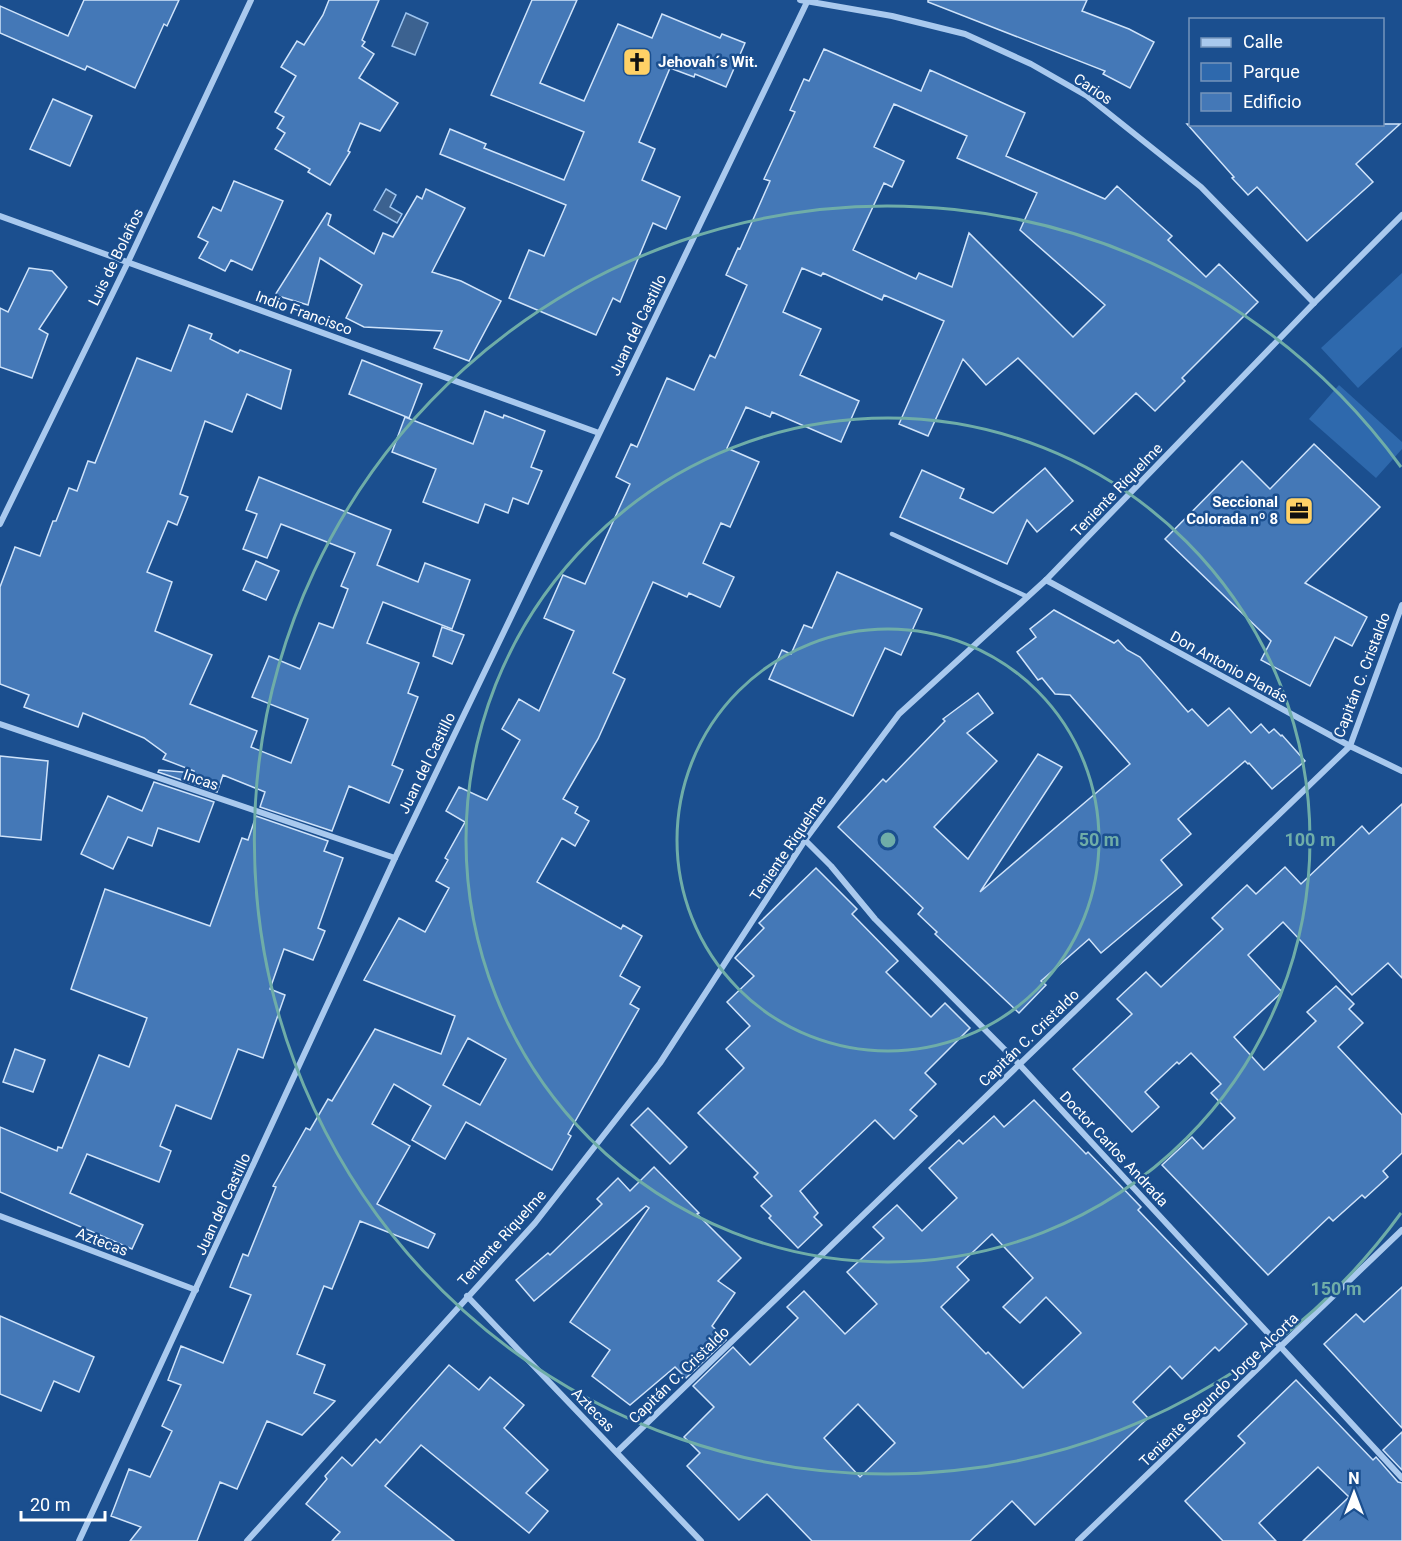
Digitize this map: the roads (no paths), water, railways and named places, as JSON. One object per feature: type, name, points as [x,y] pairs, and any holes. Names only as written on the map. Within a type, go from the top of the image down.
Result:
[{"type":"street","name":"Luis de Bolaños","points":[[0,524],[128,262],[251,0]]},
{"type":"street","name":"Carios","points":[[805,1],[892,16],[965,34],[1031,64],[1087,96],[1201,187],[1314,303]]},
{"type":"street","name":"Juan del Castillo","points":[[79,1541],[395,858],[805,1]]},
{"type":"street","name":"Teniente Riquelme","points":[[247,1541],[535,1223],[660,1063],[805,840],[899,714],[1046,580],[1402,215]]},
{"type":"street","name":"Indio Francisco","points":[[0,216],[599,434]]},
{"type":"street","name":"Don Antonio Planás","points":[[1046,580],[1350,746],[1402,771]]},
{"type":"street","name":"Capitán C. Cristaldo","points":[[617,1452],[1350,746],[1402,605]]},
{"type":"street","name":"Incas","points":[[0,724],[395,858]]},
{"type":"street","name":"Doctor Carlos Andrada","points":[[805,840],[831,866],[875,919],[1019,1064],[1402,1478]]},
{"type":"street","name":"Aztecas","points":[[0,1216],[196,1290]]},
{"type":"street","name":"Teniente Segundo Jorge Alcorta","points":[[1078,1541],[1402,1230]]},
{"type":"street","name":"Aztecas","points":[[467,1296],[701,1541]]},
{"type":"lane","points":[[892,534],[1028,597]]},
{"type":"place","name":"Jehovah´s Wit.","points":[[637,62]]},
{"type":"place","name":"Seccional Colorada nº 8","points":[[1299,511]]}]
